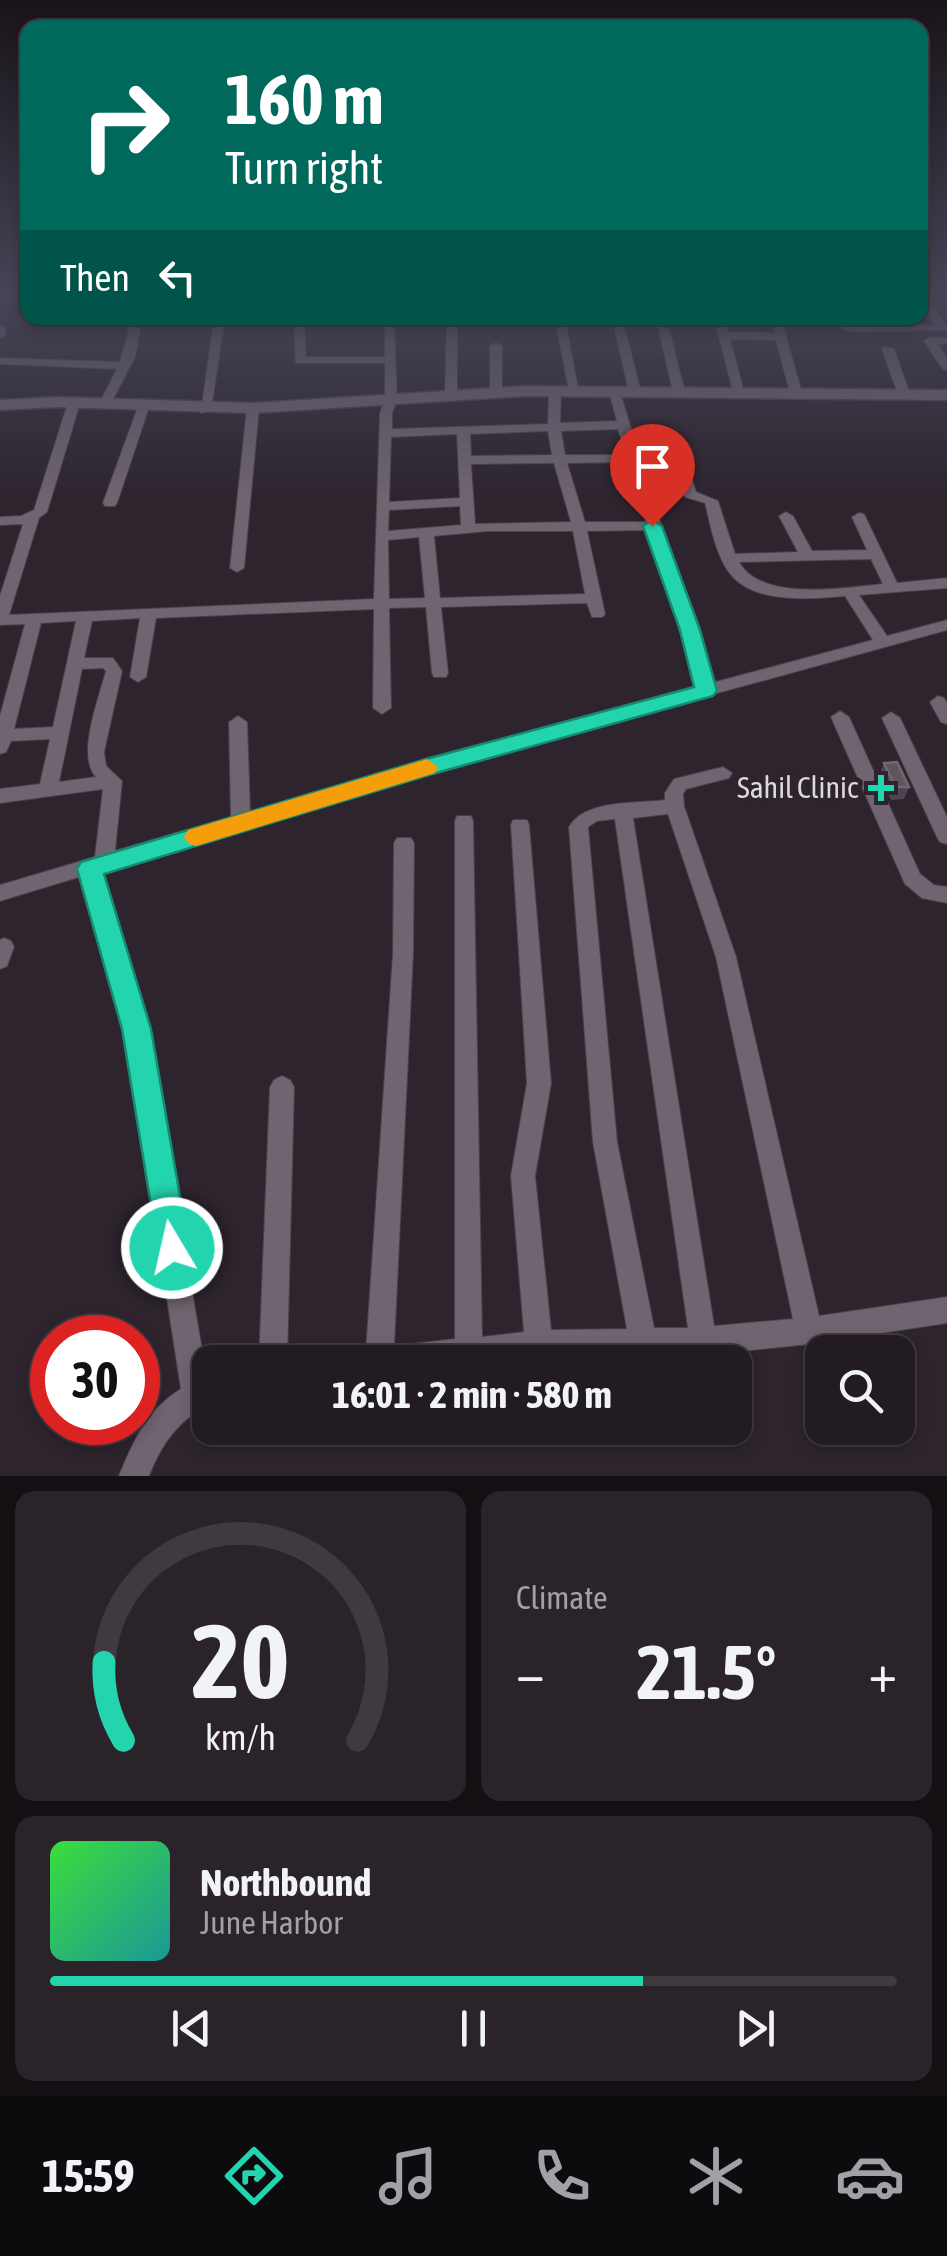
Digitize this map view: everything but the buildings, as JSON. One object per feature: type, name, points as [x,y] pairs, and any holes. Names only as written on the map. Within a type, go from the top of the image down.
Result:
[{"type":"street","points":[[105,404],[126,361]]},
{"type":"street","points":[[205,410],[212,361]]},
{"type":"street","points":[[382,708],[381,536],[390,361]]},
{"type":"street","points":[[451,361],[451,396]]},
{"type":"street","points":[[496,361],[496,393]]},
{"type":"street","points":[[569,361],[575,391]]},
{"type":"street","points":[[627,361],[635,392]]},
{"type":"street","points":[[671,361],[679,392]]},
{"type":"street","points":[[730,361],[738,392]]},
{"type":"street","points":[[788,361],[796,392]]},
{"type":"street","points":[[892,361],[904,394]]},
{"type":"street","points":[[0,362],[124,366]]},
{"type":"street","points":[[0,405],[74,403],[205,410],[575,391],[947,394]]},
{"type":"street","points":[[32,518],[0,620],[382,605],[596,606],[579,525],[556,459],[552,426],[554,392]]},
{"type":"street","points":[[614,392],[630,458],[690,630],[706,691]]},
{"type":"street","points":[[0,522],[32,518],[40,512],[74,403]]},
{"type":"street","points":[[110,503],[143,407]]},
{"type":"street","points":[[236,568],[253,408]]},
{"type":"street","points":[[385,432],[623,425]]},
{"type":"street","points":[[463,429],[468,528]]},
{"type":"street","points":[[466,460],[671,458],[679,462],[688,492],[711,502],[730,558],[739,574],[756,587],[787,592],[947,583]]},
{"type":"street","points":[[382,506],[468,502]]},
{"type":"street","points":[[786,516],[807,556]]},
{"type":"street","points":[[859,517],[892,587]]},
{"type":"street","points":[[381,536],[468,528],[652,526]]},
{"type":"street","points":[[426,532],[440,672]]},
{"type":"street","points":[[730,558],[876,554]]},
{"type":"street","points":[[848,590],[883,644]]},
{"type":"street","points":[[138,677],[149,614]]},
{"type":"street","points":[[35,617],[2,741],[60,733]]},
{"type":"street","points":[[48,790],[85,617]]},
{"type":"street","points":[[0,893],[426,767],[947,625]]},
{"type":"street","points":[[75,664],[107,662],[114,671],[95,752],[98,769],[113,781]]},
{"type":"street","points":[[840,717],[912,880],[928,892],[947,895]]},
{"type":"street","points":[[891,718],[947,837]]},
{"type":"street","points":[[238,722],[241,823]]},
{"type":"street","points":[[722,773],[680,784],[674,792],[675,806],[726,958],[809,1331]]},
{"type":"street","points":[[0,796],[113,781]]},
{"type":"street","points":[[113,781],[97,867],[136,1029],[194,1345]]},
{"type":"street","points":[[642,1342],[605,1142],[578,828],[583,819],[592,815],[675,806]]},
{"type":"street","points":[[623,812],[703,1341]]},
{"type":"street","points":[[464,821],[469,1345]]},
{"type":"street","points":[[520,825],[538,1083],[523,1176],[539,1344]]},
{"type":"street","points":[[377,1345],[403,954],[404,844]]},
{"type":"street","points":[[274,1345],[282,1086]]},
{"type":"street","points":[[531,1345],[703,1341],[809,1331],[947,1310]]},
{"type":"street","points":[[134,1476],[159,1428],[192,1402]]},
{"type":"slow traffic","points":[[196,837],[427,767]]},
{"type":"place","name":"Sahil Clinic","points":[[881,788]]},
{"type":"route","points":[[172,1248],[136,1029],[90,869],[426,767],[706,691],[690,630],[652,526]]}]
